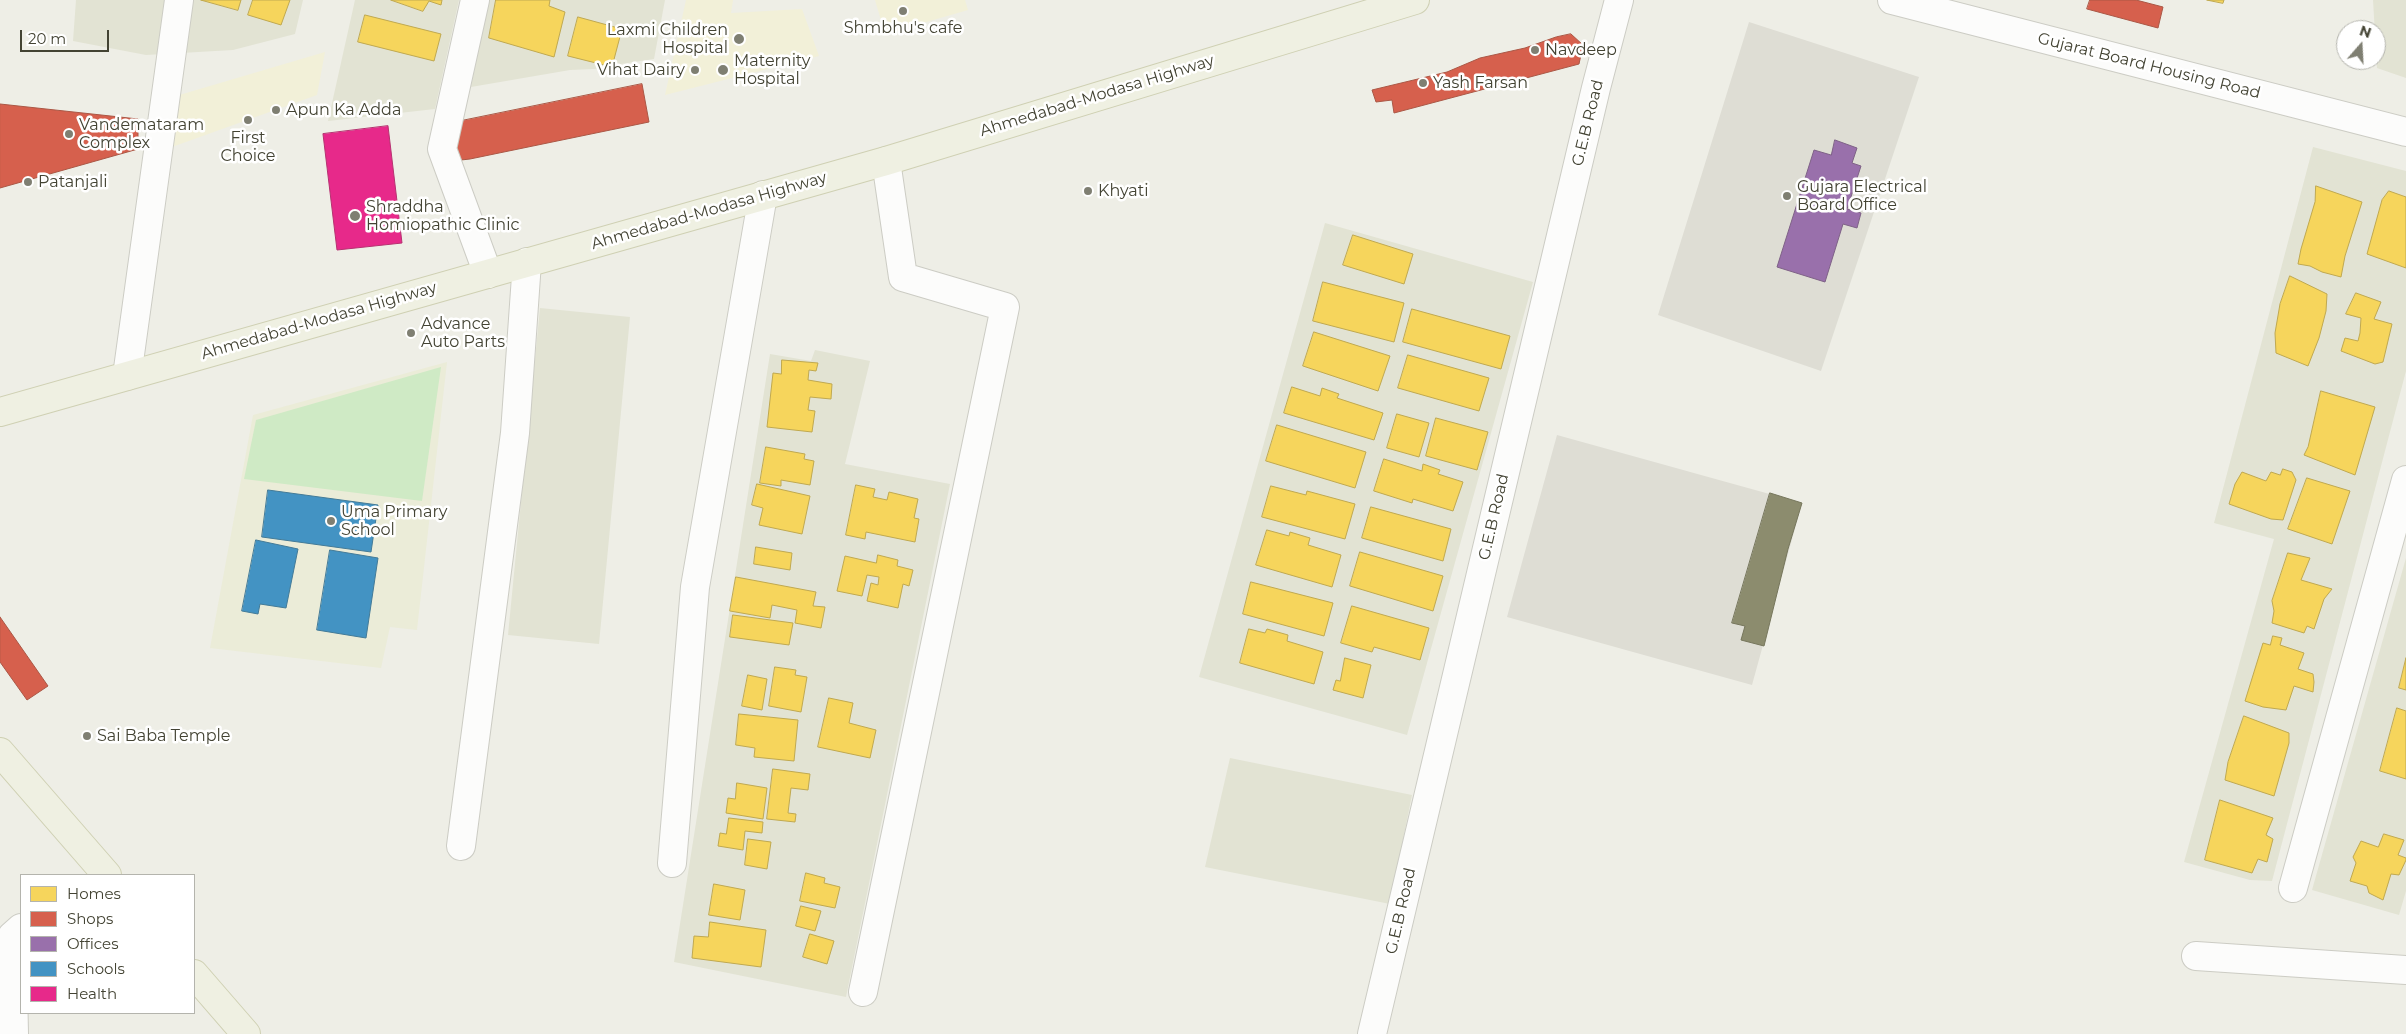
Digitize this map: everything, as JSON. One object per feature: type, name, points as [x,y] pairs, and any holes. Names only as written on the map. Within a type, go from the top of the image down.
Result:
[{"type":"main road","name":"Ahmedabad-Modasa Highway","points":[[0,412],[886,161],[1415,0]]},
{"type":"main road","points":[[0,752],[96,871]]},
{"type":"main road","points":[[195,975],[246,1034]]},
{"type":"street","points":[[127,376],[179,0]]},
{"type":"street","points":[[475,0],[442,149],[488,274]]},
{"type":"street","name":"G.E.B Road","points":[[1372,1034],[1596,88],[1619,0]]},
{"type":"street","name":"Gujarat Board Housing Road","points":[[1892,0],[1956,8],[2406,132]]},
{"type":"street","points":[[863,992],[1005,307],[903,278],[886,161]]},
{"type":"street","points":[[672,863],[695,587],[763,195]]},
{"type":"street","points":[[460,846],[515,433],[527,262]]},
{"type":"street","points":[[2293,888],[2406,480]]},
{"type":"street","points":[[14,1034],[12,936],[20,929]]},
{"type":"street","points":[[2196,956],[2406,970]]},
{"type":"shaded area","points":[[76,0],[303,0],[295,34],[233,50],[146,55],[73,41]]},
{"type":"shaded area","points":[[355,0],[459,0],[435,109],[328,121]]},
{"type":"shaded area","points":[[488,0],[665,0],[654,59],[621,64],[616,68],[570,70],[471,87]]},
{"type":"shaded area","points":[[686,0],[733,0],[731,13],[802,9],[819,56],[665,95]]},
{"type":"shaded area","points":[[875,0],[965,0],[968,10],[885,34]]},
{"type":"shaded area","points":[[2373,0],[2406,0],[2406,78],[2383,70],[2386,70],[2386,20],[2374,20]]},
{"type":"shaded area","name":"Gujara Electrical Board Office","points":[[1749,22],[1919,77],[1821,371],[1658,315]]},
{"type":"shaded area","points":[[325,52],[317,95],[158,152],[176,96]]},
{"type":"shaded area","points":[[2313,147],[2406,171],[2406,371],[2272,881],[2250,880],[2184,862],[2274,539],[2214,523]]},
{"type":"shaded area","points":[[1325,223],[1533,282],[1407,735],[1199,677]]},
{"type":"shaded area","points":[[540,308],[630,317],[599,644],[508,635]]},
{"type":"shaded area","points":[[815,350],[870,361],[845,464],[950,484],[846,997],[674,962],[770,354],[811,361]]},
{"type":"shaded area","name":"Uma Primary School","points":[[447,362],[417,630],[390,627],[381,668],[210,648],[253,415]]},
{"type":"shaded area","points":[[1557,435],[1802,503],[1752,685],[1507,617]]},
{"type":"shaded area","points":[[2406,558],[2406,891],[2399,915],[2312,890]]},
{"type":"shaded area","points":[[1230,758],[1412,795],[1390,904],[1205,867]]},
{"type":"green space","points":[[441,367],[422,501],[244,479],[256,420]]},
{"type":"building: Homes","points":[[201,0],[241,0],[238,10]]},
{"type":"building: Homes","points":[[253,0],[290,0],[281,25],[248,15]]},
{"type":"building: Homes","points":[[391,0],[442,0],[441,5],[429,1],[423,11]]},
{"type":"building: Homes","points":[[496,0],[550,0],[549,6],[565,12],[554,57],[489,38]]},
{"type":"building: Homes","points":[[2207,0],[2224,0],[2223,3]]},
{"type":"building: Homes","points":[[365,15],[441,34],[434,61],[358,42]]},
{"type":"building: Homes","points":[[578,17],[622,29],[612,67],[568,56]]},
{"type":"building: Homes","points":[[2316,186],[2362,202],[2345,256],[2341,277],[2322,272],[2310,266],[2298,264],[2315,202]]},
{"type":"building: Homes","points":[[2389,191],[2406,197],[2406,268],[2367,254],[2382,200]]},
{"type":"building: Homes","points":[[1353,235],[1413,254],[1404,284],[1343,265]]},
{"type":"building: Homes","points":[[2290,276],[2327,294],[2326,311],[2319,338],[2308,366],[2276,353],[2275,333],[2280,304]]},
{"type":"building: Homes","points":[[1323,282],[1404,303],[1394,342],[1313,321]]},
{"type":"building: Homes","points":[[2356,293],[2381,302],[2374,319],[2392,324],[2383,362],[2375,364],[2341,351],[2345,338],[2358,341],[2361,318],[2346,314]]},
{"type":"building: Homes","points":[[1412,309],[1510,336],[1501,369],[1403,342]]},
{"type":"building: Homes","points":[[1314,332],[1390,356],[1378,391],[1303,366]]},
{"type":"building: Homes","points":[[1408,355],[1489,378],[1479,411],[1398,388]]},
{"type":"building: Homes","points":[[782,360],[818,363],[816,371],[809,370],[808,380],[832,384],[831,399],[810,397],[808,410],[815,411],[812,432],[767,427],[773,373],[781,374]]},
{"type":"building: Homes","points":[[1292,387],[1320,396],[1322,388],[1339,394],[1337,398],[1383,413],[1374,440],[1284,413]]},
{"type":"building: Homes","points":[[2321,391],[2375,407],[2355,475],[2304,455],[2308,447]]},
{"type":"building: Homes","points":[[1397,414],[1429,423],[1419,457],[1387,448]]},
{"type":"building: Homes","points":[[1436,418],[1488,432],[1477,470],[1426,456]]},
{"type":"building: Homes","points":[[1277,425],[1366,452],[1355,488],[1266,461]]},
{"type":"building: Homes","points":[[766,447],[805,454],[804,459],[814,461],[810,485],[781,480],[781,486],[760,483]]},
{"type":"building: Homes","points":[[1384,459],[1422,471],[1423,464],[1440,470],[1438,474],[1463,482],[1453,511],[1413,499],[1412,503],[1374,491]]},
{"type":"building: Homes","points":[[2283,469],[2292,472],[2296,480],[2283,520],[2271,519],[2229,504],[2235,484],[2242,472],[2266,481],[2271,472],[2280,475]]},
{"type":"building: Homes","points":[[2307,478],[2350,491],[2332,544],[2288,529]]},
{"type":"building: Homes","points":[[757,484],[810,496],[802,534],[759,525],[763,508],[752,505]]},
{"type":"building: Homes","points":[[856,485],[875,489],[873,497],[887,500],[889,492],[918,499],[914,518],[919,519],[915,542],[866,532],[865,539],[846,535]]},
{"type":"building: Homes","points":[[1271,486],[1306,495],[1307,491],[1355,504],[1345,539],[1262,517]]},
{"type":"building: Homes","points":[[1371,507],[1451,529],[1443,561],[1362,538]]},
{"type":"building: Homes","points":[[1267,530],[1289,536],[1290,532],[1310,538],[1308,545],[1341,555],[1332,587],[1256,565]]},
{"type":"building: Homes","points":[[756,547],[792,553],[790,570],[754,564]]},
{"type":"building: Homes","points":[[1360,552],[1443,576],[1433,611],[1350,586]]},
{"type":"building: Homes","points":[[2288,553],[2310,558],[2301,580],[2332,589],[2324,599],[2314,629],[2307,626],[2304,633],[2272,623],[2274,611],[2272,601]]},
{"type":"building: Homes","points":[[878,555],[898,560],[897,566],[913,570],[909,586],[903,584],[898,608],[867,601],[871,583],[878,585],[879,577],[867,575],[862,596],[837,591],[845,556],[876,563]]},
{"type":"building: Homes","points":[[736,577],[816,592],[813,606],[825,607],[821,628],[795,623],[797,610],[772,605],[770,618],[730,611]]},
{"type":"building: Homes","points":[[1251,582],[1333,603],[1324,636],[1243,614]]},
{"type":"building: Homes","points":[[1352,606],[1429,628],[1420,660],[1374,647],[1372,652],[1341,643]]},
{"type":"building: Homes","points":[[733,615],[793,623],[789,645],[730,637]]},
{"type":"building: Homes","points":[[1249,629],[1265,633],[1267,629],[1288,635],[1287,641],[1323,652],[1314,684],[1240,663]]},
{"type":"building: Homes","points":[[2273,636],[2282,638],[2280,645],[2304,653],[2298,669],[2313,674],[2313,692],[2294,686],[2286,710],[2263,707],[2245,701],[2263,643],[2270,645]]},
{"type":"building: Homes","points":[[1345,658],[1371,665],[1363,698],[1333,690],[1336,680],[1340,681]]},
{"type":"building: Homes","points":[[2406,658],[2406,690],[2399,688]]},
{"type":"building: Homes","points":[[775,667],[796,670],[795,675],[807,677],[801,712],[769,706]]},
{"type":"building: Homes","points":[[748,675],[767,679],[762,710],[742,706]]},
{"type":"building: Homes","points":[[829,698],[853,703],[849,723],[876,730],[870,758],[818,747]]},
{"type":"building: Homes","points":[[2397,708],[2406,711],[2406,779],[2380,771]]},
{"type":"building: Homes","points":[[739,714],[798,720],[794,761],[754,757],[755,748],[736,745]]},
{"type":"building: Homes","points":[[2244,716],[2289,733],[2289,743],[2274,796],[2225,780],[2228,762]]},
{"type":"building: Homes","points":[[773,769],[810,774],[808,790],[791,788],[788,813],[796,814],[795,822],[767,819]]},
{"type":"building: Homes","points":[[737,783],[767,788],[763,819],[726,813],[728,798],[735,799]]},
{"type":"building: Homes","points":[[2220,800],[2273,818],[2266,835],[2273,839],[2267,862],[2258,859],[2252,873],[2205,860]]},
{"type":"building: Homes","points":[[729,818],[763,822],[762,833],[745,831],[743,850],[718,846],[720,833],[726,834]]},
{"type":"building: Homes","points":[[2384,834],[2404,840],[2398,855],[2406,858],[2406,860],[2399,875],[2391,874],[2383,900],[2369,893],[2367,886],[2350,881],[2356,863],[2353,857],[2361,841],[2378,847]]},
{"type":"building: Homes","points":[[748,839],[771,842],[767,869],[745,865]]},
{"type":"building: Homes","points":[[806,873],[825,878],[824,883],[840,887],[835,908],[800,901]]},
{"type":"building: Homes","points":[[714,884],[745,890],[740,920],[709,915]]},
{"type":"building: Homes","points":[[801,906],[821,911],[815,931],[796,926]]},
{"type":"building: Homes","points":[[710,922],[766,930],[761,967],[692,958],[694,936],[708,937]]},
{"type":"building: Homes","points":[[810,934],[834,941],[827,964],[803,957]]},
{"type":"building: Shops","points":[[2090,0],[2136,0],[2163,7],[2158,28],[2087,9]]},
{"type":"building: Shops","points":[[1571,34],[1583,45],[1579,64],[1394,113],[1392,100],[1376,102],[1372,90],[1447,72],[1480,58],[1525,48]]},
{"type":"building: Shops","points":[[642,84],[649,122],[470,159],[461,160],[455,154],[461,121]]},
{"type":"building: Shops","name":"Vandemataram Complex","points":[[0,104],[138,119],[138,149],[0,188]]},
{"type":"building: Shops","points":[[0,617],[48,686],[27,700],[0,662]]},
{"type":"building: Offices","points":[[1835,140],[1857,148],[1852,163],[1861,166],[1847,209],[1861,213],[1857,228],[1843,224],[1825,282],[1777,267],[1814,150],[1831,155]]},
{"type":"building: Schools","points":[[268,490],[378,505],[371,552],[262,537]]},
{"type":"building: Schools","points":[[256,540],[298,549],[286,608],[260,604],[258,614],[242,611]]},
{"type":"building: Schools","points":[[330,550],[378,558],[366,638],[317,630]]},
{"type":"building: Health","points":[[388,126],[402,243],[337,250],[323,134]]},
{"type":"building: Industry","points":[[1770,493],[1802,503],[1788,549],[1764,646],[1741,640],[1745,626],[1732,623]]},
{"type":"place","name":"Shmbhu's cafe","points":[[903,11]]},
{"type":"place","name":"Laxmi Children Hospital","points":[[739,39]]},
{"type":"place","name":"Navdeep","points":[[1535,50]]},
{"type":"place","name":"Vihat Dairy","points":[[695,70]]},
{"type":"place","name":"Maternity Hospital","points":[[723,70]]},
{"type":"place","name":"Yash Farsan","points":[[1423,83]]},
{"type":"place","name":"Apun Ka Adda","points":[[276,110]]},
{"type":"place","name":"First Choice","points":[[248,120]]},
{"type":"place","name":"Vandemataram Complex","points":[[69,134]]},
{"type":"place","name":"Patanjali","points":[[28,182]]},
{"type":"place","name":"Khyati","points":[[1088,191]]},
{"type":"place","name":"Gujara Electrical Board Office","points":[[1787,196]]},
{"type":"place","name":"Shraddha Homiopathic Clinic","points":[[355,216]]},
{"type":"place","name":"Advance Auto Parts","points":[[411,333]]},
{"type":"place","name":"Uma Primary School","points":[[331,521]]},
{"type":"place","name":"Sai Baba Temple","points":[[87,736]]}]
